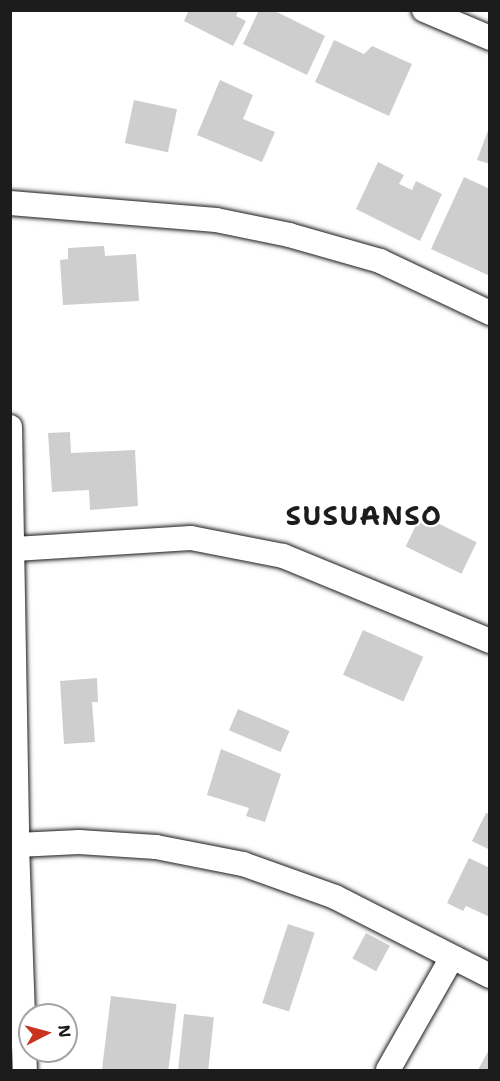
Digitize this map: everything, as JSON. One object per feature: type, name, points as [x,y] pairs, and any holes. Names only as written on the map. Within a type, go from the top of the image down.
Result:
[{"type":"street","points":[[424,10],[489,38]]},
{"type":"street","points":[[10,203],[216,220],[289,235],[380,261],[489,313]]},
{"type":"street","points":[[10,427],[15,549],[16,845],[25,1071]]},
{"type":"street","points":[[15,549],[191,538],[283,556],[489,640]]},
{"type":"street","points":[[16,845],[79,842],[156,847],[243,864],[335,897],[451,959],[489,976]]},
{"type":"street","points":[[388,1071],[451,959]]},
{"type":"building","points":[[189,10],[239,10],[236,16],[246,21],[233,46],[184,21]]},
{"type":"building","points":[[259,10],[273,10],[325,36],[307,75],[243,44]]},
{"type":"building","points":[[334,40],[364,54],[372,46],[412,64],[389,116],[315,82]]},
{"type":"building","points":[[220,80],[253,95],[243,119],[275,132],[262,162],[197,135]]},
{"type":"building","points":[[134,100],[177,109],[168,152],[125,143]]},
{"type":"building","points":[[490,128],[490,164],[477,160]]},
{"type":"building","points":[[378,162],[404,175],[399,184],[412,190],[416,181],[442,194],[420,241],[356,209]]},
{"type":"building","points":[[464,177],[490,189],[490,276],[431,249]]},
{"type":"building","points":[[104,246],[105,256],[136,254],[139,301],[63,305],[60,260],[68,259],[68,248]]},
{"type":"building","points":[[70,432],[71,453],[135,450],[138,506],[90,510],[89,490],[52,492],[48,433]]},
{"type":"building","points":[[421,515],[477,542],[461,574],[406,546]]},
{"type":"building","points":[[363,630],[423,657],[403,702],[343,675]]},
{"type":"building","points":[[97,678],[98,702],[92,702],[95,742],[64,744],[60,681]]},
{"type":"building","points":[[238,709],[290,731],[281,752],[229,730]]},
{"type":"building","points":[[221,749],[281,774],[265,822],[246,816],[249,808],[207,795]]},
{"type":"building","points":[[486,813],[490,814],[490,850],[472,841]]},
{"type":"building","points":[[469,858],[490,868],[490,917],[466,906],[463,911],[447,903]]},
{"type":"building","points":[[288,924],[315,933],[289,1012],[262,1003]]},
{"type":"building","points":[[366,933],[390,946],[376,971],[352,959]]},
{"type":"building","points":[[111,996],[177,1004],[168,1070],[102,1069]]},
{"type":"building","points":[[184,1014],[214,1017],[208,1070],[178,1070]]},
{"type":"building","points":[[490,1048],[490,1070],[478,1070]]},
{"type":"district","name":"SUSUANSO","points":[[364,516]]}]
